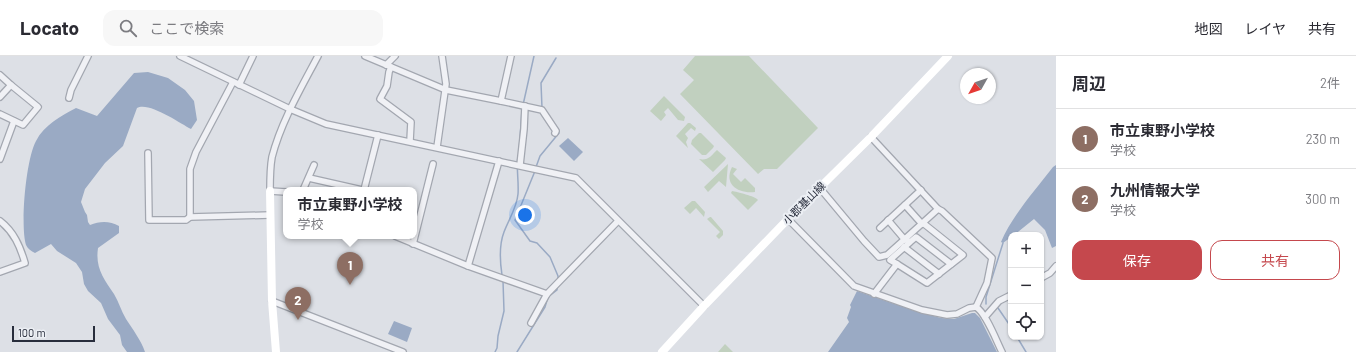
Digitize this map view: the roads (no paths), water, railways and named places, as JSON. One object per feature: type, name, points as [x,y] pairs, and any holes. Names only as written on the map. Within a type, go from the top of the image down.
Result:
[{"type":"main road","name":"小郡基山線","points":[[662,352],[788,219],[871,137],[948,56]]},
{"type":"main road","points":[[270,191],[272,301],[276,352]]},
{"type":"street","points":[[69,98],[71,90],[88,56]]},
{"type":"street","points":[[180,56],[188,58],[233,82],[290,109],[326,124],[576,178],[704,306]]},
{"type":"street","points":[[240,85],[253,56]]},
{"type":"street","points":[[283,192],[270,191],[270,171],[272,158],[290,109],[318,56]]},
{"type":"street","points":[[365,56],[446,90],[542,110],[556,131],[555,133]]},
{"type":"street","points":[[395,56],[389,66],[387,86],[380,100],[411,122],[410,141]]},
{"type":"street","points":[[437,147],[446,90],[442,56]]},
{"type":"street","points":[[501,101],[511,56]]},
{"type":"street","points":[[0,75],[38,107],[22,125],[0,114]]},
{"type":"street","points":[[190,217],[190,169],[192,162],[233,82]]},
{"type":"street","points":[[0,97],[11,85]]},
{"type":"street","points":[[520,166],[525,106]]},
{"type":"street","points":[[0,159],[14,121]]},
{"type":"street","points":[[364,187],[378,135]]},
{"type":"street","points":[[788,219],[854,286],[922,310],[947,315],[957,314],[976,306],[987,283],[992,258],[942,211],[938,209],[871,137]]},
{"type":"street","points":[[148,153],[149,220],[186,220],[190,217],[270,215]]},
{"type":"street","points":[[468,266],[499,161]]},
{"type":"street","points":[[417,231],[433,164]]},
{"type":"street","points":[[304,187],[314,165]]},
{"type":"street","points":[[309,178],[350,187]]},
{"type":"street","points":[[819,188],[879,257],[887,255],[907,240],[938,209]]},
{"type":"street","points":[[880,228],[921,190]]},
{"type":"street","points":[[905,205],[922,224],[963,255],[927,283],[890,260],[904,247],[907,240],[916,237],[951,264]]},
{"type":"street","points":[[888,220],[907,240]]},
{"type":"street","points":[[0,221],[15,236],[26,263],[0,272]]},
{"type":"street","points":[[532,323],[547,294],[618,221]]},
{"type":"street","points":[[402,239],[468,266],[547,294]]},
{"type":"street","points":[[414,244],[415,239]]},
{"type":"street","points":[[904,247],[939,274]]},
{"type":"street","points":[[874,294],[897,264]]},
{"type":"street","points":[[1044,276],[1050,273],[1056,266]]},
{"type":"street","points":[[985,317],[999,301],[1008,296]]},
{"type":"street","points":[[272,301],[403,352]]},
{"type":"street","points":[[976,306],[985,317],[1002,352]]},
{"type":"water","points":[[148,72],[168,78],[185,90],[194,101],[197,120],[191,129],[149,107],[137,108],[123,146],[105,163],[85,189],[81,202],[90,225],[105,222],[119,226],[119,233],[98,248],[97,255],[101,273],[116,297],[124,316],[139,339],[145,352],[127,352],[122,345],[120,335],[108,319],[101,303],[88,291],[84,284],[82,272],[76,263],[57,251],[51,244],[35,253],[26,245],[24,236],[25,192],[32,150],[39,135],[48,126],[76,108],[97,116],[134,73]]},
{"type":"water","points":[[568,138],[583,152],[574,161],[559,146]]},
{"type":"water","points":[[1056,165],[1056,246],[1052,248],[1045,230],[1034,219],[1018,232],[1008,232],[1008,239],[1003,243],[1001,242],[1011,222]]},
{"type":"water","points":[[857,291],[912,310],[941,318],[954,319],[975,313],[980,318],[997,352],[828,352],[849,322],[847,318],[851,307],[850,305]]},
{"type":"water","points":[[394,321],[412,328],[407,342],[388,334]]},
{"type":"waterway","points":[[523,105],[534,56]]},
{"type":"waterway","points":[[542,108],[541,83],[556,58]]},
{"type":"waterway","points":[[519,152],[522,110]]},
{"type":"waterway","points":[[536,167],[540,156],[559,133],[557,131]]},
{"type":"waterway","points":[[502,275],[500,259],[501,242],[516,204],[518,194],[518,156]]},
{"type":"waterway","points":[[535,171],[515,220],[530,241],[537,243],[550,257],[558,276],[558,280]]},
{"type":"waterway","points":[[986,304],[986,297],[1003,243]]},
{"type":"waterway","points":[[495,352],[504,311],[503,281]]},
{"type":"waterway","points":[[517,352],[545,307],[548,297],[557,290],[557,286]]},
{"type":"waterway","points":[[998,308],[1008,323]]},
{"type":"waterway","points":[[1019,340],[1026,352]]},
{"type":"place","name":"市立東野小学校","points":[[350,285]]},
{"type":"place","name":"九州情報大学","points":[[298,320]]}]
